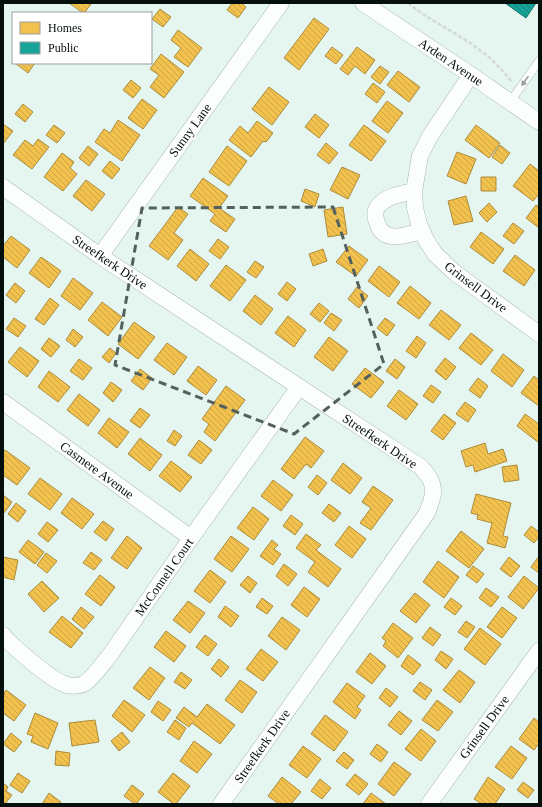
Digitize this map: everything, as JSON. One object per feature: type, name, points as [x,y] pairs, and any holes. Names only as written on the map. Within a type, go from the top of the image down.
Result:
[{"type":"street","name":"Sunny Lane","points":[[100,256],[281,3]]},
{"type":"street","name":"Arden Avenue","points":[[363,3],[539,122]]},
{"type":"street","name":"Grinsell Drive","points":[[471,75],[430,136],[420,156],[414,191],[419,224],[426,240],[435,254],[454,272],[539,334]]},
{"type":"street","name":"Streefkerk Drive","points":[[3,187],[100,256],[421,467],[431,480],[433,490],[432,501],[427,513],[221,804]]},
{"type":"street","points":[[414,191],[397,195],[383,202],[376,210],[375,218],[379,228],[385,234],[392,237],[422,231]]},
{"type":"street","name":"McConnell Court","points":[[3,635],[8,641],[53,678],[66,685],[75,686],[86,683],[110,655],[191,538],[299,388]]},
{"type":"street","name":"Casmere Avenue","points":[[3,402],[191,538]]},
{"type":"street","name":"Grinsell Drive","points":[[429,804],[539,651]]},
{"type":"lane","points":[[510,102],[539,61]]},
{"type":"path","points":[[408,3],[442,27],[482,51],[502,70],[511,82],[519,88]]},
{"type":"highlighted area","points":[[333,207],[384,364],[294,434],[115,365],[142,208]]},
{"type":"building: Homes","points":[[69,3],[92,3],[85,12],[82,12]]},
{"type":"building: Homes","points":[[232,3],[241,3],[246,7],[238,18],[227,10]]},
{"type":"building: Homes","points":[[160,9],[171,17],[163,27],[152,19]]},
{"type":"building: Homes","points":[[314,18],[329,29],[299,70],[284,58]]},
{"type":"building: Homes","points":[[178,30],[202,48],[188,67],[174,57],[181,48],[171,40]]},
{"type":"building: Homes","points":[[332,47],[343,55],[336,64],[325,56]]},
{"type":"building: Homes","points":[[357,47],[375,60],[365,74],[355,66],[348,75],[340,69]]},
{"type":"building: Homes","points":[[161,54],[184,72],[164,98],[150,87],[159,75],[150,69]]},
{"type":"building: Homes","points":[[16,64],[34,64],[28,73]]},
{"type":"building: Homes","points":[[380,66],[389,72],[380,84],[371,77]]},
{"type":"building: Homes","points":[[398,71],[420,87],[409,102],[387,85]]},
{"type":"building: Homes","points":[[131,80],[141,88],[133,98],[123,90]]},
{"type":"building: Homes","points":[[373,83],[385,92],[377,103],[365,94]]},
{"type":"building: Homes","points":[[269,87],[289,102],[272,125],[252,109]]},
{"type":"building: Homes","points":[[142,99],[157,110],[143,129],[128,118]]},
{"type":"building: Homes","points":[[387,101],[403,113],[388,133],[372,121]]},
{"type":"building: Homes","points":[[23,104],[33,112],[25,122],[15,114]]},
{"type":"building: Homes","points":[[315,114],[329,125],[319,138],[305,127]]},
{"type":"building: Homes","points":[[118,120],[140,135],[122,161],[95,142],[104,129],[110,133]]},
{"type":"building: Homes","points":[[257,121],[273,133],[266,142],[263,141],[251,157],[229,140],[240,126],[248,133]]},
{"type":"building: Homes","points":[[3,124],[13,131],[3,144]]},
{"type":"building: Homes","points":[[54,125],[65,133],[57,143],[46,135]]},
{"type":"building: Homes","points":[[364,125],[386,141],[371,161],[349,145]]},
{"type":"building: Homes","points":[[476,125],[500,143],[489,158],[465,140]]},
{"type":"building: Homes","points":[[38,139],[49,147],[32,169],[13,155],[25,140],[33,146]]},
{"type":"building: Homes","points":[[326,143],[338,153],[329,164],[317,155]]},
{"type":"building: Homes","points":[[500,145],[510,153],[502,164],[492,157]]},
{"type":"building: Homes","points":[[88,146],[98,154],[89,166],[79,158]]},
{"type":"building: Homes","points":[[227,146],[247,161],[229,186],[209,172]]},
{"type":"building: Homes","points":[[457,152],[476,159],[466,184],[447,176]]},
{"type":"building: Homes","points":[[62,153],[74,162],[70,168],[77,174],[63,191],[44,177]]},
{"type":"building: Homes","points":[[110,161],[120,169],[112,179],[102,171]]},
{"type":"building: Homes","points":[[530,164],[539,171],[539,194],[533,201],[513,186]]},
{"type":"building: Homes","points":[[342,167],[360,175],[348,199],[330,190]]},
{"type":"building: Homes","points":[[481,177],[496,177],[496,191],[481,191]]},
{"type":"building: Homes","points":[[203,178],[228,196],[219,208],[235,219],[226,232],[210,221],[215,214],[190,196]]},
{"type":"building: Homes","points":[[86,180],[105,194],[92,211],[73,196]]},
{"type":"building: Homes","points":[[305,189],[319,194],[315,207],[301,201]]},
{"type":"building: Homes","points":[[466,196],[473,221],[454,225],[448,201]]},
{"type":"building: Homes","points":[[489,203],[497,212],[487,222],[479,213]]},
{"type":"building: Homes","points":[[536,205],[539,207],[539,228],[526,218]]},
{"type":"building: Homes","points":[[178,207],[188,214],[174,233],[183,240],[168,260],[149,246]]},
{"type":"building: Homes","points":[[343,207],[347,234],[328,237],[324,210]]},
{"type":"building: Homes","points":[[513,223],[524,231],[514,244],[503,236]]},
{"type":"building: Homes","points":[[481,232],[504,249],[493,264],[470,247]]},
{"type":"building: Homes","points":[[11,236],[30,250],[17,268],[3,257],[3,246]]},
{"type":"building: Homes","points":[[218,239],[229,247],[220,259],[209,251]]},
{"type":"building: Homes","points":[[349,246],[368,260],[356,276],[336,262]]},
{"type":"building: Homes","points":[[190,249],[209,264],[196,281],[177,266]]},
{"type":"building: Homes","points":[[323,249],[327,261],[313,266],[309,254]]},
{"type":"building: Homes","points":[[515,255],[535,270],[524,286],[503,271]]},
{"type":"building: Homes","points":[[41,257],[61,271],[49,288],[29,273]]},
{"type":"building: Homes","points":[[255,261],[264,267],[256,278],[247,272]]},
{"type":"building: Homes","points":[[226,265],[246,280],[230,301],[210,286]]},
{"type":"building: Homes","points":[[379,266],[400,282],[389,297],[368,281]]},
{"type":"building: Homes","points":[[73,278],[93,293],[80,310],[61,296]]},
{"type":"building: Homes","points":[[287,282],[296,289],[287,301],[278,294]]},
{"type":"building: Homes","points":[[15,283],[25,291],[16,303],[6,295]]},
{"type":"building: Homes","points":[[410,286],[431,303],[419,319],[397,303]]},
{"type":"building: Homes","points":[[357,287],[368,296],[359,308],[348,299]]},
{"type":"building: Homes","points":[[255,295],[273,309],[261,325],[243,311]]},
{"type":"building: Homes","points":[[50,298],[59,305],[44,325],[35,319]]},
{"type":"building: Homes","points":[[102,302],[122,317],[108,336],[88,320]]},
{"type":"building: Homes","points":[[319,303],[329,311],[320,322],[310,314]]},
{"type":"building: Homes","points":[[441,310],[461,325],[449,340],[429,325]]},
{"type":"building: Homes","points":[[331,313],[342,320],[334,331],[324,323]]},
{"type":"building: Homes","points":[[288,316],[306,330],[294,347],[275,333]]},
{"type":"building: Homes","points":[[14,318],[26,326],[18,337],[6,329]]},
{"type":"building: Homes","points":[[385,318],[395,325],[387,336],[377,328]]},
{"type":"building: Homes","points":[[134,322],[155,337],[138,359],[118,344]]},
{"type":"building: Homes","points":[[73,329],[83,337],[75,347],[66,340]]},
{"type":"building: Homes","points":[[471,333],[493,350],[481,365],[459,348]]},
{"type":"building: Homes","points":[[417,336],[426,343],[416,358],[406,351]]},
{"type":"building: Homes","points":[[329,337],[348,351],[333,371],[314,357]]},
{"type":"building: Homes","points":[[49,338],[60,346],[51,357],[41,349]]},
{"type":"building: Homes","points":[[167,343],[187,357],[174,375],[154,360]]},
{"type":"building: Homes","points":[[20,347],[39,361],[27,377],[8,362]]},
{"type":"building: Homes","points":[[110,348],[116,353],[109,363],[102,357]]},
{"type":"building: Homes","points":[[503,354],[524,370],[512,387],[491,371]]},
{"type":"building: Homes","points":[[445,358],[456,367],[446,380],[435,371]]},
{"type":"building: Homes","points":[[79,359],[92,368],[83,380],[70,371]]},
{"type":"building: Homes","points":[[395,359],[405,367],[397,379],[386,371]]},
{"type":"building: Homes","points":[[198,366],[217,380],[206,395],[187,381]]},
{"type":"building: Homes","points":[[365,368],[384,382],[371,398],[352,384]]},
{"type":"building: Homes","points":[[140,369],[152,378],[143,390],[131,381]]},
{"type":"building: Homes","points":[[49,371],[70,387],[58,402],[38,387]]},
{"type":"building: Homes","points":[[534,376],[539,380],[539,406],[521,393]]},
{"type":"building: Homes","points":[[478,378],[488,386],[480,398],[469,390]]},
{"type":"building: Homes","points":[[111,382],[122,390],[113,402],[103,393]]},
{"type":"building: Homes","points":[[431,385],[441,392],[433,403],[423,396]]},
{"type":"building: Homes","points":[[226,386],[245,400],[215,441],[204,432],[209,424],[202,419]]},
{"type":"building: Homes","points":[[399,390],[418,404],[406,420],[387,406]]},
{"type":"building: Homes","points":[[79,394],[100,410],[88,426],[67,410]]},
{"type":"building: Homes","points":[[465,402],[476,410],[468,422],[456,414]]},
{"type":"building: Homes","points":[[140,408],[150,415],[140,428],[130,421]]},
{"type":"building: Homes","points":[[444,414],[456,423],[443,440],[431,431]]},
{"type":"building: Homes","points":[[525,414],[539,424],[539,443],[517,426]]},
{"type":"building: Homes","points":[[109,418],[129,432],[117,448],[98,433]]},
{"type":"building: Homes","points":[[174,430],[182,436],[175,446],[167,441]]},
{"type":"building: Homes","points":[[305,437],[324,451],[311,468],[306,464],[294,479],[281,469]]},
{"type":"building: Homes","points":[[140,438],[162,455],[150,471],[128,454]]},
{"type":"building: Homes","points":[[199,440],[212,450],[201,464],[188,455]]},
{"type":"building: Homes","points":[[485,443],[488,454],[503,449],[507,461],[475,472],[473,465],[466,467],[461,451]]},
{"type":"building: Homes","points":[[5,450],[30,468],[17,485],[3,475],[3,453]]},
{"type":"building: Homes","points":[[171,461],[192,477],[180,492],[159,476]]},
{"type":"building: Homes","points":[[343,463],[362,478],[350,494],[331,480]]},
{"type":"building: Homes","points":[[517,465],[519,480],[504,482],[502,467]]},
{"type":"building: Homes","points":[[317,475],[327,483],[318,495],[308,487]]},
{"type":"building: Homes","points":[[40,478],[62,494],[50,510],[28,494]]},
{"type":"building: Homes","points":[[273,480],[293,495],[281,511],[261,496]]},
{"type":"building: Homes","points":[[373,486],[393,500],[371,530],[360,523],[371,508],[362,502]]},
{"type":"building: Homes","points":[[476,494],[511,503],[503,536],[508,537],[505,548],[487,543],[492,523],[477,519],[478,515],[471,513]]},
{"type":"building: Homes","points":[[3,495],[12,502],[4,513],[3,512]]},
{"type":"building: Homes","points":[[72,498],[94,514],[82,529],[61,513]]},
{"type":"building: Homes","points":[[16,503],[26,511],[18,522],[8,514]]},
{"type":"building: Homes","points":[[329,504],[341,513],[334,522],[322,513]]},
{"type":"building: Homes","points":[[253,507],[269,519],[254,540],[237,528]]},
{"type":"building: Homes","points":[[291,515],[303,524],[295,535],[283,526]]},
{"type":"building: Homes","points":[[103,521],[114,529],[106,541],[94,532]]},
{"type":"building: Homes","points":[[47,522],[58,530],[48,542],[38,534]]},
{"type":"building: Homes","points":[[349,526],[366,539],[352,558],[335,545]]},
{"type":"building: Homes","points":[[531,526],[539,532],[539,537],[534,543],[524,535]]},
{"type":"building: Homes","points":[[461,531],[484,549],[469,568],[446,551]]},
{"type":"building: Homes","points":[[306,534],[321,545],[316,550],[341,569],[328,587],[308,572],[315,562],[296,548]]},
{"type":"building: Homes","points":[[127,536],[142,548],[127,569],[111,558]]},
{"type":"building: Homes","points":[[231,536],[249,549],[232,572],[214,559]]},
{"type":"building: Homes","points":[[28,540],[44,552],[35,564],[19,552]]},
{"type":"building: Homes","points":[[272,540],[278,545],[274,549],[281,554],[273,565],[260,556]]},
{"type":"building: Homes","points":[[91,552],[102,560],[94,570],[83,563]]},
{"type":"building: Homes","points":[[46,553],[57,561],[47,573],[37,565]]},
{"type":"building: Homes","points":[[539,556],[539,573],[531,567]]},
{"type":"building: Homes","points":[[3,557],[18,560],[14,580],[3,577]]},
{"type":"building: Homes","points":[[509,557],[520,566],[511,577],[500,569]]},
{"type":"building: Homes","points":[[438,561],[459,577],[444,598],[423,582]]},
{"type":"building: Homes","points":[[284,564],[297,574],[288,586],[276,576]]},
{"type":"building: Homes","points":[[473,566],[484,574],[477,583],[466,575]]},
{"type":"building: Homes","points":[[210,570],[226,582],[210,603],[194,591]]},
{"type":"building: Homes","points":[[100,575],[115,587],[101,606],[85,594]]},
{"type":"building: Homes","points":[[248,576],[257,583],[250,593],[240,585]]},
{"type":"building: Homes","points":[[524,576],[539,588],[523,609],[508,597]]},
{"type":"building: Homes","points":[[42,581],[59,598],[44,612],[28,594]]},
{"type":"building: Homes","points":[[304,587],[320,599],[307,617],[291,605]]},
{"type":"building: Homes","points":[[486,588],[499,597],[491,607],[479,598]]},
{"type":"building: Homes","points":[[415,593],[430,605],[416,623],[400,611]]},
{"type":"building: Homes","points":[[262,598],[273,606],[267,614],[256,607]]},
{"type":"building: Homes","points":[[451,598],[462,606],[455,615],[444,607]]},
{"type":"building: Homes","points":[[188,601],[205,613],[190,633],[173,620]]},
{"type":"building: Homes","points":[[225,606],[239,616],[231,627],[218,617]]},
{"type":"building: Homes","points":[[81,607],[94,617],[84,629],[72,619]]},
{"type":"building: Homes","points":[[502,607],[517,618],[502,638],[487,627]]},
{"type":"building: Homes","points":[[62,616],[83,633],[71,648],[49,632]]},
{"type":"building: Homes","points":[[282,617],[300,630],[286,650],[268,636]]},
{"type":"building: Homes","points":[[466,621],[475,627],[467,638],[458,632]]},
{"type":"building: Homes","points":[[393,623],[413,638],[398,658],[383,646],[386,641],[382,638]]},
{"type":"building: Homes","points":[[430,627],[441,635],[433,646],[422,638]]},
{"type":"building: Homes","points":[[480,628],[501,644],[485,665],[464,649]]},
{"type":"building: Homes","points":[[166,631],[186,646],[174,662],[154,647]]},
{"type":"building: Homes","points":[[205,635],[217,644],[208,656],[196,647]]},
{"type":"building: Homes","points":[[261,649],[278,662],[263,681],[246,669]]},
{"type":"building: Homes","points":[[441,651],[453,659],[446,669],[435,660]]},
{"type":"building: Homes","points":[[370,653],[386,666],[372,684],[356,672]]},
{"type":"building: Homes","points":[[408,655],[421,665],[413,675],[401,666]]},
{"type":"building: Homes","points":[[219,659],[229,667],[221,677],[211,669]]},
{"type":"building: Homes","points":[[150,667],[165,678],[149,700],[133,688]]},
{"type":"building: Homes","points":[[459,670],[475,682],[460,703],[443,690]]},
{"type":"building: Homes","points":[[181,672],[192,680],[185,689],[174,682]]},
{"type":"building: Homes","points":[[240,680],[257,692],[242,713],[225,700]]},
{"type":"building: Homes","points":[[420,682],[432,690],[425,700],[413,691]]},
{"type":"building: Homes","points":[[347,683],[365,696],[357,707],[361,710],[355,719],[333,702]]},
{"type":"building: Homes","points":[[386,688],[398,697],[390,707],[379,698]]},
{"type":"building: Homes","points":[[6,690],[26,705],[14,721],[3,713],[3,695]]},
{"type":"building: Homes","points":[[124,700],[145,715],[132,732],[112,716]]},
{"type":"building: Homes","points":[[437,700],[453,712],[438,731],[422,720]]},
{"type":"building: Homes","points":[[158,701],[171,710],[163,721],[151,712]]},
{"type":"building: Homes","points":[[207,704],[235,725],[220,744],[192,723],[189,727],[176,718],[184,707],[197,717]]},
{"type":"building: Homes","points":[[399,711],[412,721],[401,735],[388,725]]},
{"type":"building: Homes","points":[[35,713],[58,723],[48,749],[31,742],[33,736],[27,734]]},
{"type":"building: Homes","points":[[325,715],[348,732],[334,751],[311,734]]},
{"type":"building: Homes","points":[[534,718],[539,722],[539,743],[534,750],[519,739]]},
{"type":"building: Homes","points":[[95,720],[99,742],[72,746],[69,723]]},
{"type":"building: Homes","points":[[175,720],[186,728],[179,740],[167,732]]},
{"type":"building: Homes","points":[[421,729],[436,741],[421,761],[405,749]]},
{"type":"building: Homes","points":[[122,732],[130,742],[119,751],[111,741]]},
{"type":"building: Homes","points":[[11,733],[22,742],[14,752],[3,744]]},
{"type":"building: Homes","points":[[194,741],[212,754],[197,773],[180,761]]},
{"type":"building: Homes","points":[[377,744],[388,752],[381,762],[370,754]]},
{"type":"building: Homes","points":[[303,746],[321,759],[307,778],[289,765]]},
{"type":"building: Homes","points":[[511,746],[527,758],[512,779],[495,767]]},
{"type":"building: Homes","points":[[56,751],[70,753],[69,766],[55,765]]},
{"type":"building: Homes","points":[[344,752],[354,760],[347,769],[336,761]]},
{"type":"building: Homes","points":[[394,762],[411,774],[394,796],[378,784]]},
{"type":"building: Homes","points":[[18,773],[30,781],[22,793],[10,785]]},
{"type":"building: Homes","points":[[173,773],[190,786],[176,804],[158,792]]},
{"type":"building: Homes","points":[[355,774],[368,784],[359,795],[346,785]]},
{"type":"building: Homes","points":[[282,777],[301,792],[291,804],[279,804],[268,796]]},
{"type":"building: Homes","points":[[488,777],[505,789],[495,804],[482,804],[474,799]]},
{"type":"building: Homes","points":[[320,779],[331,788],[322,799],[311,791]]},
{"type":"building: Homes","points":[[523,782],[534,790],[528,798],[517,790]]},
{"type":"building: Homes","points":[[3,783],[8,787],[6,791],[12,795],[5,804],[3,804]]},
{"type":"building: Homes","points":[[132,785],[144,794],[136,804],[124,796]]},
{"type":"building: Homes","points":[[49,793],[61,802],[60,804],[42,804]]},
{"type":"building: Homes","points":[[371,793],[386,804],[363,804]]},
{"type":"building: Public","points":[[505,3],[536,3],[526,18]]}]
